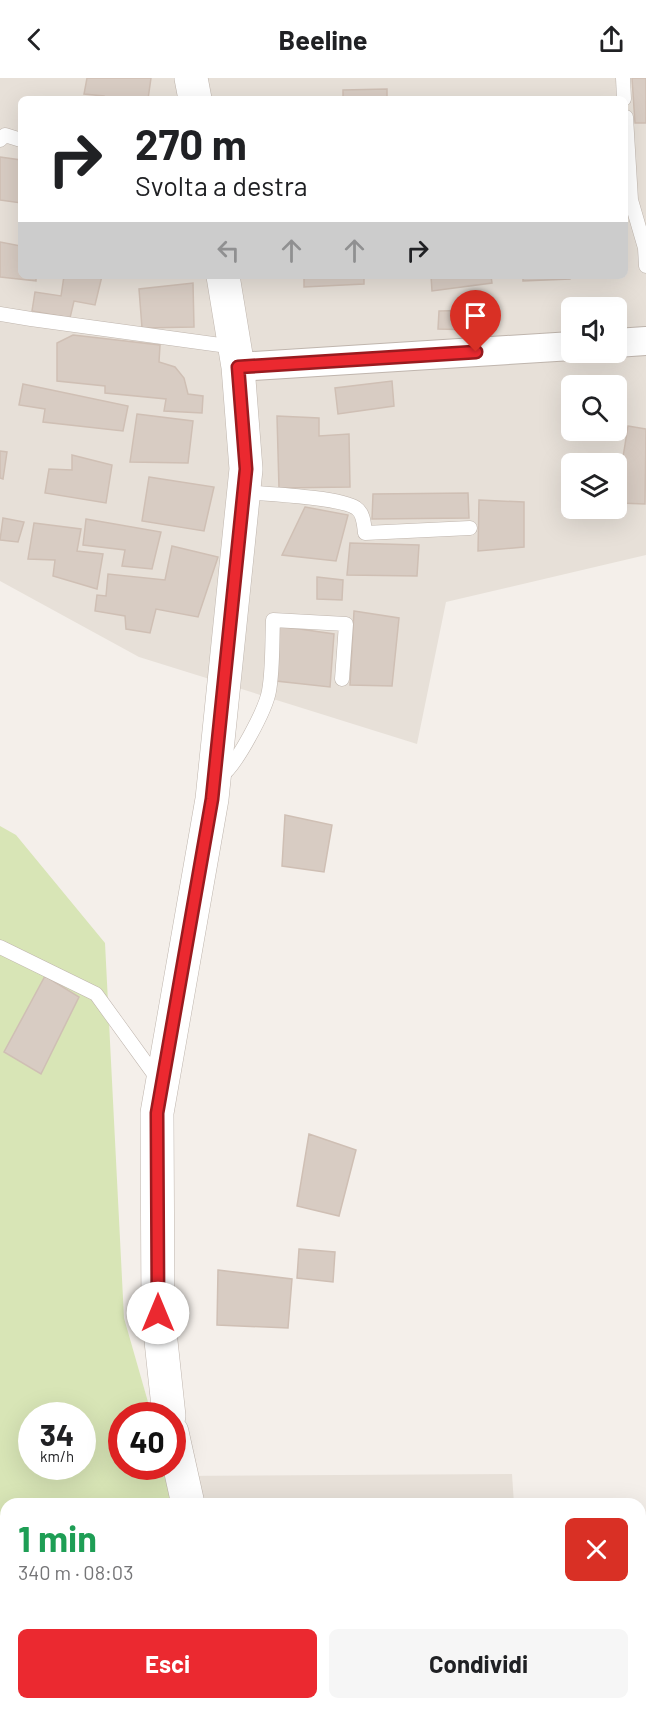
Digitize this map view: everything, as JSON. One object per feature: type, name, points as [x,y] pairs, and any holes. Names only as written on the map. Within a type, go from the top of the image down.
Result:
[{"type":"street","points":[[191,78],[194,96]]},
{"type":"street","points":[[168,1402],[158,1313],[157,1113],[212,799],[246,469],[237,357],[224,279]]},
{"type":"street","points":[[627,342],[646,341]]},
{"type":"street","points":[[237,357],[561,346]]},
{"type":"street","points":[[183,1480],[187,1498]]},
{"type":"lane","points":[[623,78],[624,96]]},
{"type":"lane","points":[[0,140],[4,135],[18,139]]},
{"type":"lane","points":[[628,150],[631,200],[645,248],[646,266]]},
{"type":"lane","points":[[0,314],[237,357]]},
{"type":"lane","points":[[244,492],[331,500],[347,504],[357,508],[363,518],[365,533],[470,528]]},
{"type":"lane","points":[[213,781],[227,772],[260,715],[269,693],[273,620],[346,624],[342,679]]},
{"type":"lane","points":[[0,947],[96,994],[162,1085]]},
{"type":"shaded area","points":[[0,78],[646,78],[646,555],[446,602],[417,744],[139,657],[0,581]]},
{"type":"shaded area","points":[[512,1474],[514,1498],[171,1498],[169,1480],[186,1480],[186,1476]]},
{"type":"green space","points":[[0,826],[16,835],[105,943],[124,1318],[148,1402],[108,1402],[108,1480],[168,1480],[171,1498],[0,1498]]},
{"type":"building","points":[[87,78],[151,78],[148,96],[84,94]]},
{"type":"building","points":[[632,78],[646,78],[646,123],[635,123]]},
{"type":"building","points":[[387,89],[387,96],[343,96],[343,90]]},
{"type":"building","points":[[0,157],[18,160],[18,203],[0,200]]},
{"type":"building","points":[[0,242],[18,245],[18,279],[0,277]]},
{"type":"building","points":[[64,279],[101,279],[95,305],[74,301],[70,318],[32,311],[35,292],[61,296]]},
{"type":"building","points":[[304,279],[364,279],[364,284],[304,287]]},
{"type":"building","points":[[431,279],[491,279],[492,283],[432,291]]},
{"type":"building","points":[[523,279],[570,279],[523,281]]},
{"type":"building","points":[[193,283],[194,327],[142,328],[139,289]]},
{"type":"building","points":[[476,310],[477,330],[438,329],[439,311]]},
{"type":"building","points":[[73,335],[160,345],[159,362],[175,367],[184,378],[188,394],[203,396],[202,413],[164,411],[166,399],[105,393],[105,386],[57,381],[57,343]]},
{"type":"building","points":[[392,381],[394,406],[338,414],[335,388]]},
{"type":"building","points":[[23,384],[128,406],[123,431],[43,422],[45,409],[19,405]]},
{"type":"building","points":[[137,414],[193,421],[188,463],[130,462]]},
{"type":"building","points":[[277,416],[319,418],[319,436],[349,434],[350,487],[279,488]]},
{"type":"building","points":[[628,426],[646,429],[645,504],[627,503],[627,453],[624,453]]},
{"type":"building","points":[[0,451],[7,452],[3,479],[0,478]]},
{"type":"building","points":[[72,455],[112,465],[106,503],[45,493],[49,469],[72,470]]},
{"type":"building","points":[[149,477],[214,487],[204,531],[142,521]]},
{"type":"building","points":[[468,493],[469,518],[372,519],[373,494]]},
{"type":"building","points":[[479,500],[524,502],[524,547],[478,551]]},
{"type":"building","points":[[305,507],[348,515],[336,561],[282,555]]},
{"type":"building","points":[[3,518],[24,522],[18,542],[0,540]]},
{"type":"building","points":[[86,519],[161,532],[152,569],[122,566],[125,550],[83,545]]},
{"type":"building","points":[[34,523],[81,529],[77,551],[103,554],[97,589],[53,576],[55,560],[28,559]]},
{"type":"building","points":[[350,543],[419,545],[417,576],[347,575]]},
{"type":"building","points":[[172,546],[218,557],[198,617],[156,609],[150,633],[126,629],[125,616],[95,611],[97,595],[106,596],[108,574],[165,580]]},
{"type":"building","points":[[317,577],[343,580],[342,600],[317,599]]},
{"type":"building","points":[[354,611],[399,618],[392,686],[350,685]]},
{"type":"building","points":[[279,626],[334,634],[330,687],[276,681]]},
{"type":"building","points":[[285,815],[332,825],[324,872],[282,866]]},
{"type":"building","points":[[45,976],[79,997],[41,1074],[4,1052]]},
{"type":"building","points":[[309,1134],[356,1150],[339,1216],[297,1206]]},
{"type":"building","points":[[299,1249],[335,1252],[333,1282],[297,1278]]},
{"type":"building","points":[[218,1270],[292,1279],[288,1328],[217,1325]]},
{"type":"route","points":[[158,1313],[157,1113],[212,799],[246,469],[238,367],[476,352]]}]
